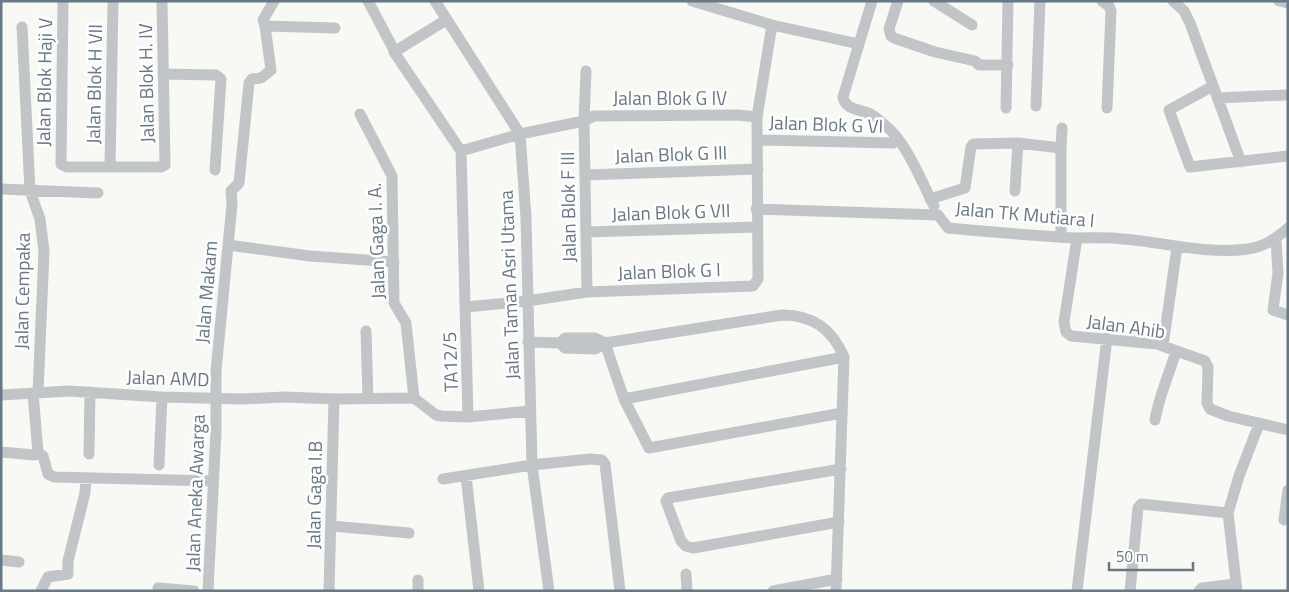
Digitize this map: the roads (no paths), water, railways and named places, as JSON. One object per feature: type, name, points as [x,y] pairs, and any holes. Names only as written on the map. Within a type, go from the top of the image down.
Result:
[{"type":"street","name":"Jalan Blok Haji V","points":[[63,1],[61,164],[67,167],[110,167]]},
{"type":"street","name":"Jalan Blok H VII","points":[[110,167],[112,1]]},
{"type":"street","name":"Jalan Blok H. IV","points":[[110,167],[161,167],[165,165],[162,1]]},
{"type":"street","points":[[274,1],[264,16],[265,26],[334,28]]},
{"type":"street","points":[[368,1],[394,52],[461,152]]},
{"type":"street","name":"Jalan Taman Asri Utama","points":[[435,1],[446,20],[525,133],[527,306],[532,465],[549,591]]},
{"type":"street","points":[[692,1],[772,25],[860,44]]},
{"type":"street","points":[[872,1],[844,101],[847,106],[872,115],[888,127],[900,143],[938,215]]},
{"type":"street","points":[[898,1],[889,29],[891,36],[894,38],[934,52],[975,61],[979,65],[1008,65]]},
{"type":"street","points":[[934,1],[972,25]]},
{"type":"street","points":[[1006,108],[1008,1]]},
{"type":"street","points":[[1036,106],[1040,1]]},
{"type":"street","points":[[1102,1],[1109,6],[1111,11],[1107,108]]},
{"type":"street","points":[[1172,1],[1184,10],[1241,162]]},
{"type":"street","points":[[1279,1],[1288,3]]},
{"type":"street","points":[[394,52],[446,20]]},
{"type":"street","points":[[757,227],[757,117],[772,25]]},
{"type":"street","name":"Jalan Makam","points":[[215,397],[231,192],[239,183],[249,83],[252,79],[261,78],[271,70],[265,26]]},
{"type":"street","name":"Jalan Cempaka","points":[[22,27],[30,191],[40,219],[44,252],[35,393],[38,453]]},
{"type":"street","name":"Jalan Blok F III","points":[[586,71],[584,121],[587,292]]},
{"type":"street","points":[[163,74],[216,75],[222,79],[215,170]]},
{"type":"street","points":[[1213,86],[1169,110],[1189,165],[1193,167],[1288,156]]},
{"type":"street","points":[[1218,98],[1286,95]]},
{"type":"street","name":"Jalan Gaga I. A.","points":[[360,114],[392,176],[394,303],[406,322],[414,398]]},
{"type":"street","name":"Jalan Blok G IV","points":[[461,152],[525,133],[584,121],[594,116],[738,115],[757,117]]},
{"type":"street","points":[[1060,237],[1062,128]]},
{"type":"street","name":"Jalan Blok G VI","points":[[757,140],[893,143]]},
{"type":"street","points":[[930,199],[965,188],[971,147],[974,144],[1018,143],[1061,148]]},
{"type":"street","points":[[1015,192],[1018,143]]},
{"type":"street","name":"TA12/5","points":[[461,152],[468,417]]},
{"type":"street","name":"Jalan Blok G III","points":[[585,175],[758,169]]},
{"type":"street","points":[[1,189],[98,194]]},
{"type":"street","name":"Jalan TK Mutiara I","points":[[756,209],[938,215],[948,228],[1077,238],[1121,238],[1177,247],[1249,249],[1276,239],[1288,228]]},
{"type":"street","name":"Jalan Blok G I","points":[[466,307],[527,306],[587,292],[753,286],[758,279],[757,227]]},
{"type":"street","name":"Jalan Blok G VII","points":[[586,232],[757,227]]},
{"type":"street","name":"Jalan Ahib","points":[[1077,238],[1064,327],[1071,336],[1107,338],[1163,346],[1207,364],[1207,402],[1210,409],[1259,424]]},
{"type":"street","points":[[1276,239],[1278,273],[1273,310],[1288,315]]},
{"type":"street","points":[[228,245],[310,256],[394,262]]},
{"type":"street","points":[[1163,346],[1177,247]]},
{"type":"street","points":[[528,342],[560,343],[565,338],[595,338],[605,343],[782,315],[794,315],[814,321],[826,329],[838,342],[844,357],[837,585],[773,591]]},
{"type":"street","points":[[366,331],[368,399]]},
{"type":"street","points":[[1077,591],[1107,338]]},
{"type":"street","points":[[605,343],[624,399],[649,448],[842,414]]},
{"type":"street","points":[[1154,420],[1160,395],[1165,388],[1176,351]]},
{"type":"street","points":[[624,399],[844,357]]},
{"type":"street","name":"Jalan AMD","points":[[1,395],[69,390],[162,397],[414,398]]},
{"type":"street","points":[[89,454],[90,392]]},
{"type":"street","points":[[159,465],[162,397]]},
{"type":"street","name":"Jalan Aneka Awarga","points":[[208,591],[216,431],[215,397]]},
{"type":"street","points":[[414,398],[436,415],[468,417],[530,411]]},
{"type":"street","name":"Jalan Gaga I.B","points":[[329,591],[334,399]]},
{"type":"street","points":[[1200,591],[1202,588],[1236,588],[1228,512],[1239,476],[1259,424],[1288,430]]},
{"type":"street","points":[[1,452],[35,455],[38,453],[43,456],[50,476],[213,481]]},
{"type":"street","points":[[443,479],[532,465],[590,459],[602,460],[605,464],[620,591]]},
{"type":"street","points":[[838,522],[693,548],[686,546],[681,541],[666,501],[668,498],[841,469]]},
{"type":"street","points":[[466,476],[479,591]]},
{"type":"street","points":[[41,591],[48,577],[68,574],[68,561],[86,478]]},
{"type":"street","points":[[1284,520],[1288,490]]},
{"type":"street","points":[[1130,591],[1138,508],[1141,504],[1228,512]]},
{"type":"street","points":[[332,526],[409,532]]},
{"type":"street","points":[[1,560],[19,562]]},
{"type":"street","points":[[686,574],[687,591]]},
{"type":"street","points":[[158,588],[194,591]]}]
